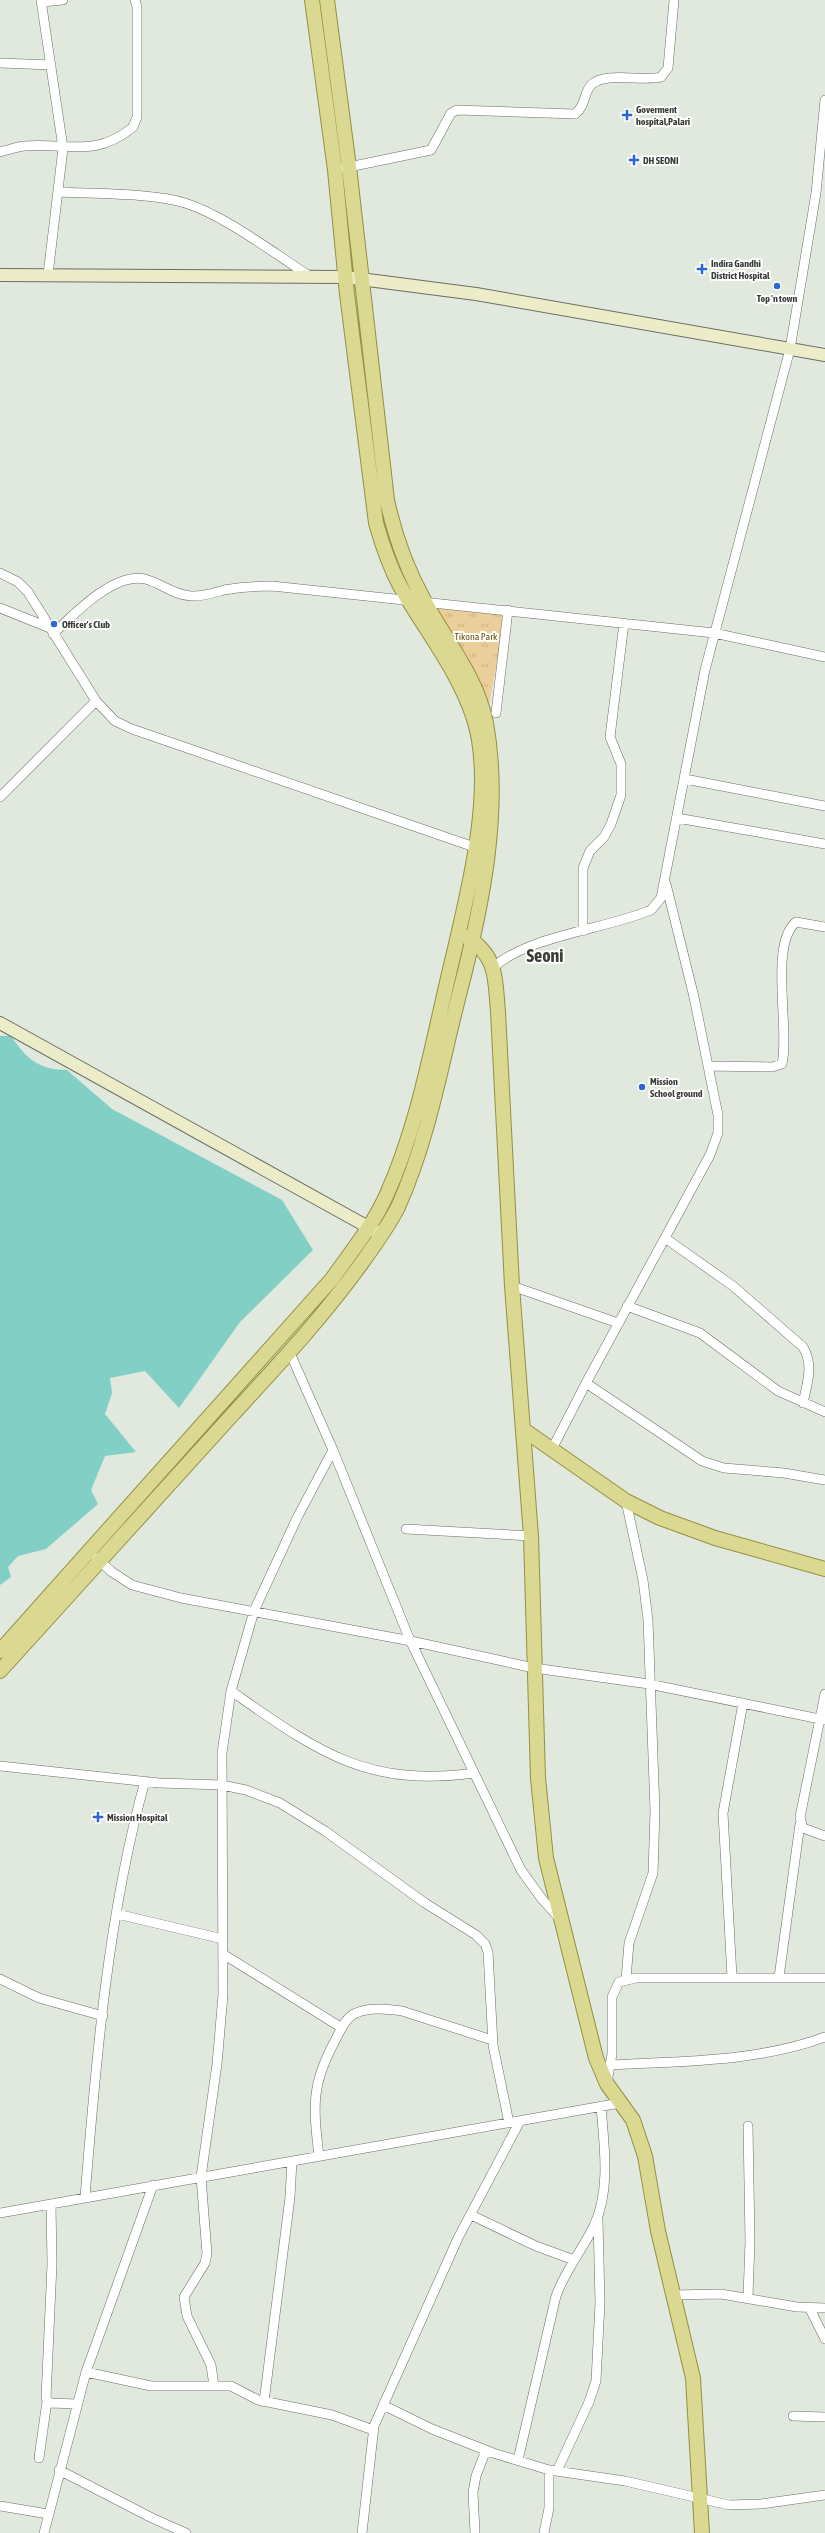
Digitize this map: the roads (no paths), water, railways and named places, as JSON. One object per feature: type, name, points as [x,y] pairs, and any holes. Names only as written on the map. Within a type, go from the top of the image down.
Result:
[{"type":"main road","points":[[0,1671],[290,1353],[337,1297],[382,1235],[396,1210],[423,1140],[473,941],[480,849],[482,780],[474,720],[464,693],[449,662],[408,600],[385,552],[376,523],[345,277],[335,170],[312,0]]},
{"type":"main road","points":[[0,1651],[332,1279],[368,1227],[386,1196],[413,1127],[458,931],[492,799],[491,763],[486,721],[473,681],[424,602],[404,561],[395,535],[387,500],[349,167],[327,0]]},
{"type":"main road","points":[[458,931],[473,941],[489,956],[494,967],[512,1286],[531,1536],[538,1778],[546,1858],[559,1918],[570,1951],[596,2058],[607,2084],[633,2120],[645,2156],[658,2231],[693,2378],[702,2533]]},
{"type":"main road","points":[[524,1430],[626,1502],[660,1518],[714,1538],[825,1569]]},
{"type":"street","points":[[48,275],[63,148],[41,1],[63,0]]},
{"type":"street","points":[[0,152],[24,146],[82,148],[98,145],[128,132],[136,123],[137,7],[135,0]]},
{"type":"street","points":[[335,170],[431,150],[451,113],[457,110],[575,114],[582,109],[591,85],[596,82],[606,79],[661,77],[668,68],[674,0]]},
{"type":"street","points":[[0,63],[51,65]]},
{"type":"street","points":[[494,967],[503,958],[519,950],[651,910],[661,898],[714,633],[790,349],[821,194],[825,100]]},
{"type":"street","points":[[58,192],[161,198],[184,202],[220,220],[311,277]]},
{"type":"street","points":[[0,275],[345,277],[476,294],[825,355]]},
{"type":"street","points":[[0,574],[18,582],[28,592],[96,701],[115,721],[132,729],[480,849]]},
{"type":"street","points":[[51,631],[109,587],[136,578],[146,579],[172,592],[191,596],[250,586],[272,586],[714,633],[825,657]]},
{"type":"street","points":[[0,608],[51,631]]},
{"type":"street","points":[[496,714],[508,610]]},
{"type":"street","points":[[583,931],[583,868],[590,852],[604,837],[611,824],[621,795],[621,764],[610,737],[624,623]]},
{"type":"street","points":[[0,797],[96,701]]},
{"type":"street","points":[[685,779],[825,806]]},
{"type":"street","points":[[677,818],[825,844]]},
{"type":"street","points":[[552,1449],[586,1382],[710,1155],[718,1133],[718,1115],[708,1066],[665,881]]},
{"type":"street","points":[[708,1066],[772,1067],[782,1064],[783,955],[787,933],[796,922],[825,926]]},
{"type":"street","points":[[0,1023],[382,1235]]},
{"type":"street","points":[[665,1238],[733,1286],[803,1347],[809,1361],[810,1370],[803,1403]]},
{"type":"street","points":[[512,1286],[618,1323]]},
{"type":"street","points":[[627,1306],[700,1333],[778,1391],[825,1412]]},
{"type":"street","points":[[290,1353],[333,1450],[410,1641],[521,1870],[542,1899],[559,1918]]},
{"type":"street","points":[[586,1382],[702,1461],[713,1466],[784,1473],[825,1480]]},
{"type":"street","points":[[214,2386],[211,2365],[184,2306],[187,2291],[205,2263],[207,2254],[200,2177],[218,2064],[223,1954],[222,1753],[231,1691],[254,1612],[297,1518],[333,1450]]},
{"type":"street","points":[[626,1502],[645,1593],[648,1620],[655,1849],[648,1893],[629,1943],[626,1979]]},
{"type":"street","points":[[406,1529],[531,1536]]},
{"type":"street","points":[[90,1550],[99,1561],[132,1585],[180,1598],[410,1641],[534,1668],[649,1684],[822,1719]]},
{"type":"street","points":[[231,1691],[303,1740],[349,1762],[386,1773],[424,1778],[474,1773]]},
{"type":"street","points":[[779,1977],[801,1810],[822,1719],[825,1694]]},
{"type":"street","points":[[732,1977],[723,1813],[743,1703]]},
{"type":"street","points":[[0,1766],[145,1781],[222,1785],[246,1790],[280,1803],[325,1831],[425,1903],[476,1935],[485,1944],[488,1952],[492,2040],[509,2123]]},
{"type":"street","points":[[85,2197],[103,2016],[117,1914],[138,1807],[145,1781]]},
{"type":"street","points":[[800,1824],[803,1828],[825,1836]]},
{"type":"street","points":[[117,1914],[223,1939]]},
{"type":"street","points":[[223,1954],[342,2028]]},
{"type":"street","points":[[607,2084],[611,2065],[612,1997],[618,1982],[626,1979],[732,1977],[825,1978]]},
{"type":"street","points":[[0,1980],[39,1998],[103,2016]]},
{"type":"street","points":[[319,2156],[314,2115],[316,2087],[320,2071],[342,2028],[356,2013],[388,2009],[421,2015],[492,2040]]},
{"type":"street","points":[[611,2065],[742,2055],[798,2046],[824,2038]]},
{"type":"street","points":[[0,2213],[620,2103]]},
{"type":"street","points":[[544,2533],[549,2508],[553,2470],[589,2402],[596,2381],[600,2303],[598,2216],[606,2173],[601,2106]]},
{"type":"street","points":[[364,2532],[373,2430],[382,2404],[458,2238],[520,2121]]},
{"type":"street","points":[[748,2126],[750,2241],[748,2298]]},
{"type":"street","points":[[264,2402],[290,2197],[292,2161]]},
{"type":"street","points":[[44,2533],[59,2470],[86,2372],[153,2185]]},
{"type":"street","points":[[39,2458],[47,2401],[45,2394],[52,2264],[51,2204]]},
{"type":"street","points":[[471,2215],[536,2246],[574,2260]]},
{"type":"street","points":[[518,2460],[556,2296],[598,2216]]},
{"type":"street","points":[[673,2295],[721,2294],[825,2308]]},
{"type":"street","points":[[809,2307],[825,2339]]},
{"type":"street","points":[[86,2372],[151,2386],[214,2386],[238,2388],[247,2395],[264,2402],[332,2415],[373,2430]]},
{"type":"street","points":[[47,2401],[54,2404],[77,2404]]},
{"type":"street","points":[[382,2404],[432,2429],[486,2450],[553,2470],[625,2481],[700,2497],[729,2505],[744,2505],[825,2495]]},
{"type":"street","points":[[793,2416],[825,2417]]},
{"type":"street","points":[[475,2533],[473,2492],[476,2476],[486,2450]]},
{"type":"street","points":[[59,2470],[152,2518],[186,2533]]},
{"type":"street","points":[[0,2506],[48,2514]]},
{"type":"water","points":[[0,1036],[11,1036],[22,1051],[40,1065],[48,1068],[67,1070],[112,1109],[282,1200],[313,1250],[240,1322],[179,1408],[145,1371],[110,1378],[112,1393],[105,1414],[136,1452],[105,1456],[91,1490],[98,1504],[46,1549],[18,1556],[8,1567],[11,1577],[0,1585]]},
{"type":"place","name":"Goverment hospital,Palari","points":[[627,115]]},
{"type":"place","name":"DH SEONI","points":[[634,160]]},
{"type":"place","name":"Indira Gandhi District Hospital","points":[[702,269]]},
{"type":"place","name":"Top 'n town","points":[[777,286]]},
{"type":"place","name":"Officer's Club","points":[[54,624]]},
{"type":"place","name":"Mission School ground","points":[[642,1087]]},
{"type":"place","name":"Mission Hospital","points":[[98,1817]]},
{"type":"district","name":"Seoni","points":[[545,956]]},
{"type":"park label","name":"Tikona Park","points":[[476,636]]}]
